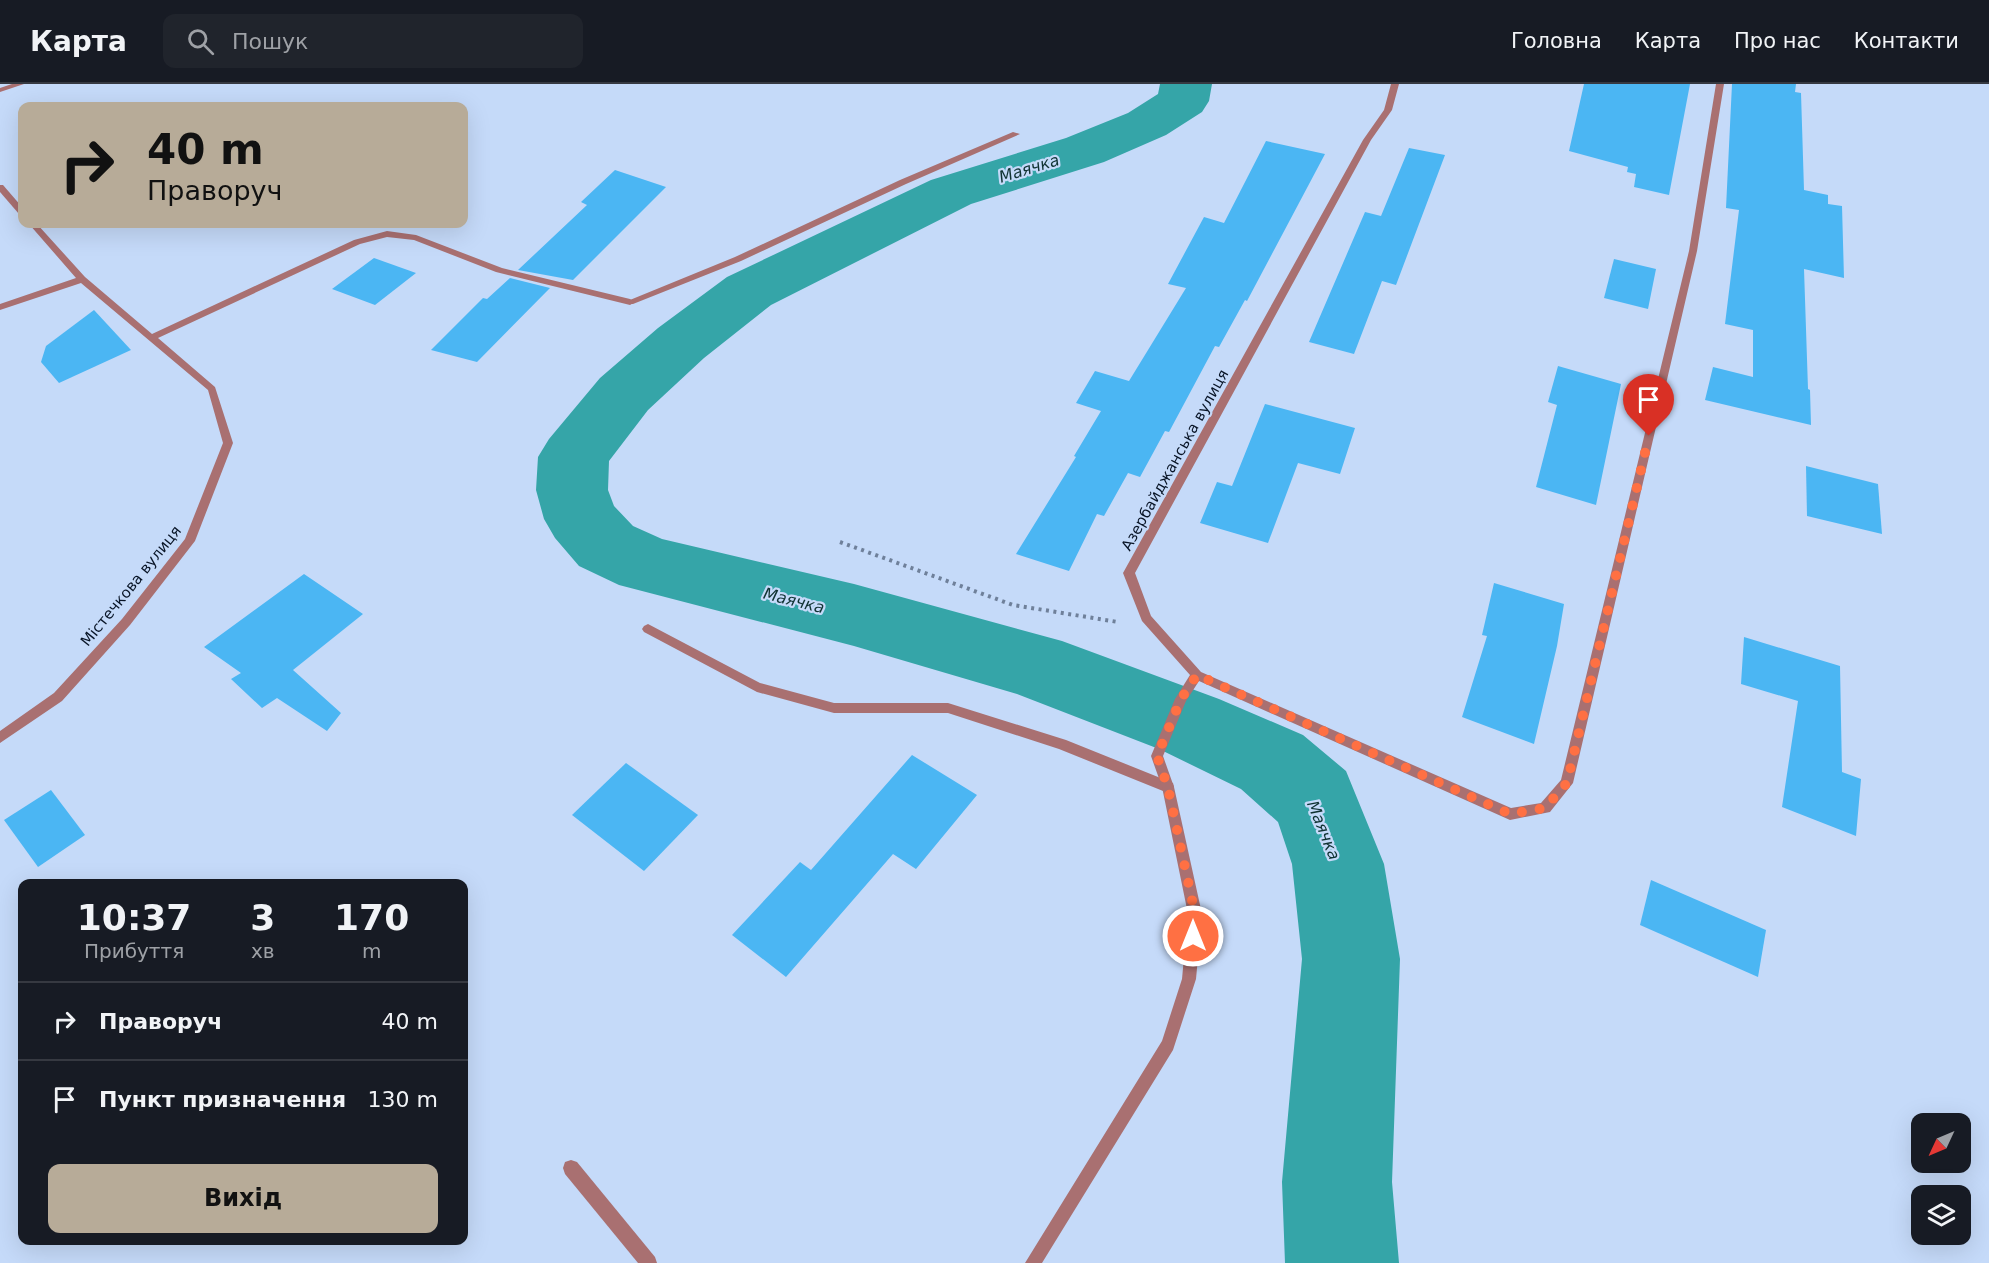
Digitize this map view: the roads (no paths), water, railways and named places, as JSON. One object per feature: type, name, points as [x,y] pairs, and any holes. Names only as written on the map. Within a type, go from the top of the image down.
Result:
[{"type":"street","points":[[0,90],[20,84]]},
{"type":"street","name":"Азербайджанська вулиця","points":[[1395,84],[1388,110],[1368,140],[1130,573],[1146,618],[1197,675],[1510,814],[1545,808],[1567,783],[1693,251],[1720,84]]},
{"type":"street","points":[[153,337],[357,242],[387,234],[416,238],[499,270],[630,302],[738,259],[903,182],[1016,134]]},
{"type":"street","points":[[0,187],[18,207]]},
{"type":"street","name":"Містечкова вулиця","points":[[0,738],[58,697],[126,622],[190,541],[228,443],[212,389],[82,279],[37,228]]},
{"type":"street","points":[[0,307],[82,279]]},
{"type":"street","points":[[648,629],[757,687],[834,708],[948,708],[1062,744],[1168,788]]},
{"type":"street","points":[[1033,1263],[1168,1045],[1189,979],[1195,914],[1168,788],[1157,756],[1181,699],[1197,675]]},
{"type":"street","points":[[571,1168],[649,1263]]},
{"type":"waterway","name":"Маячка","points":[[1186,84],[1183,101],[1147,124],[1085,150],[951,192],[749,291],[681,343],[624,394],[574,457],[572,490],[581,519],[606,546],[646,564],[854,615],[1033,665],[1189,724],[1272,762],[1315,799],[1338,864],[1351,959],[1337,1182],[1342,1263]]}]
